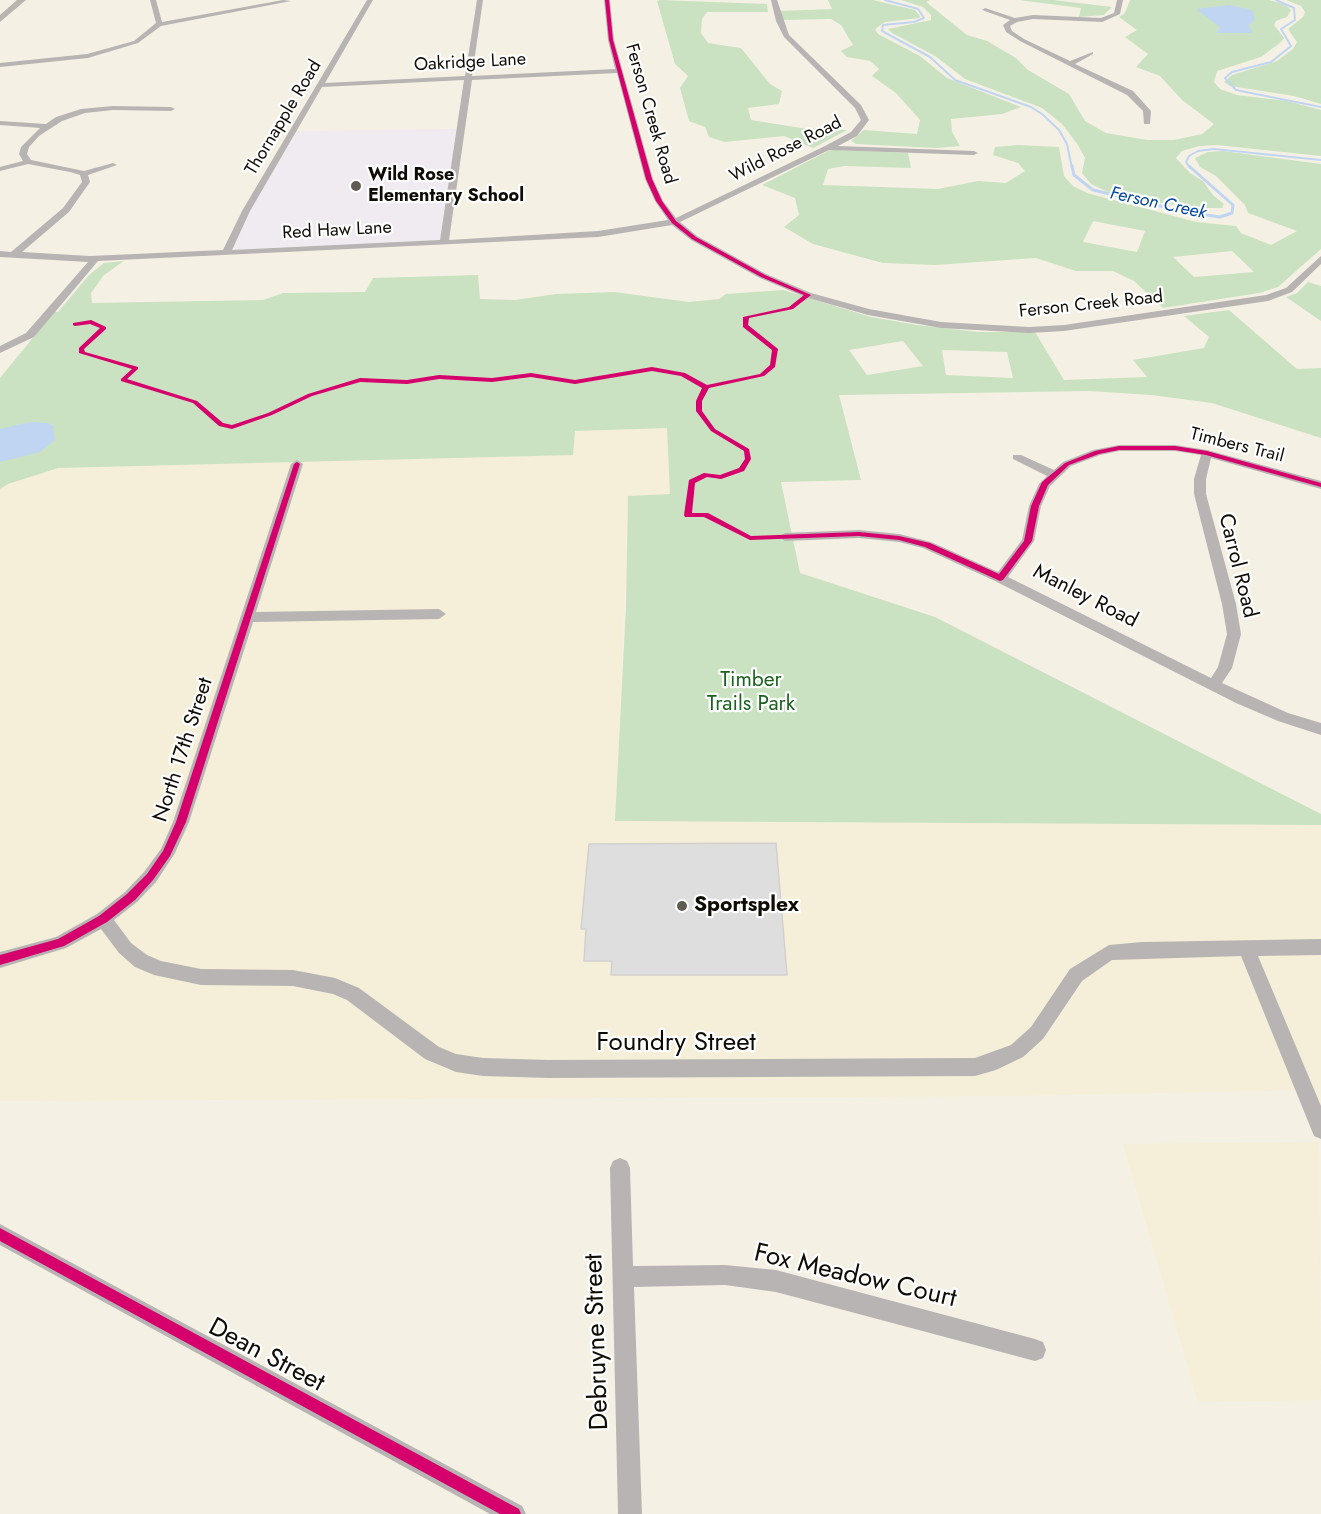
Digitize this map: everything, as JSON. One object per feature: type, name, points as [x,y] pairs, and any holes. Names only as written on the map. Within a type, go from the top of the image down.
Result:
[{"type":"main road","points":[[0,20],[22,0]]},
{"type":"street","points":[[153,0],[159,24]]},
{"type":"street","name":"Thornapple Road","points":[[226,253],[246,212],[370,0]]},
{"type":"street","points":[[444,243],[480,0]]},
{"type":"street","name":"Ferson Creek Road","points":[[607,0],[610,35],[649,180],[659,201],[674,222],[717,252],[763,276],[808,295],[879,315],[962,327],[1029,330],[1064,328],[1251,302],[1289,290],[1321,259]]},
{"type":"street","name":"Wild Rose Road","points":[[674,222],[828,148],[861,127],[865,120],[863,114],[786,36],[778,21],[774,0]]},
{"type":"street","points":[[1120,0],[1117,14],[1102,20],[1033,17],[1015,20],[1006,25],[1010,32],[1137,98],[1147,111],[1147,122]]},
{"type":"street","points":[[0,65],[103,53],[136,42],[159,24],[288,1]]},
{"type":"street","points":[[985,10],[1015,20]]},
{"type":"street","points":[[1071,63],[1091,53]]},
{"type":"street","name":"Oakridge Lane","points":[[322,85],[620,71]]},
{"type":"street","points":[[28,162],[23,154],[25,147],[45,126],[65,117],[98,109],[171,109]]},
{"type":"street","points":[[0,123],[45,126]]},
{"type":"street","points":[[828,148],[974,153]]},
{"type":"street","points":[[0,169],[28,162],[84,174],[113,165]]},
{"type":"street","points":[[12,256],[66,210],[84,188],[84,174]]},
{"type":"street","name":"Red Haw Lane","points":[[0,254],[94,259],[444,243],[598,234],[674,222]]},
{"type":"street","points":[[0,350],[30,335],[94,259]]},
{"type":"street","name":"Timbers Trail","points":[[1000,578],[1028,541],[1038,494],[1053,474],[1067,464],[1085,456],[1119,448],[1152,446],[1208,453],[1321,485]]},
{"type":"street","name":"Carrol Road","points":[[1208,453],[1200,478],[1200,494],[1229,604],[1234,634],[1225,668],[1213,685]]},
{"type":"street","points":[[1017,457],[1053,474]]},
{"type":"street","name":"North 17th Street","points":[[0,960],[60,943],[103,919],[131,897],[150,877],[172,843],[181,822],[297,464]]},
{"type":"street","name":"Manley Road","points":[[785,537],[859,534],[899,538],[927,545],[1000,578],[1213,685],[1283,717],[1321,729]]},
{"type":"street","points":[[247,617],[439,614]]},
{"type":"street","name":"Foundry Street","points":[[103,919],[125,948],[141,961],[160,969],[201,977],[293,978],[335,986],[361,999],[432,1053],[456,1063],[483,1067],[549,1069],[975,1067],[996,1061],[1017,1051],[1037,1033],[1076,975],[1109,953],[1142,950],[1321,947]]},
{"type":"street","points":[[1247,949],[1321,1129]]},
{"type":"street","name":"Debruyne Street","points":[[620,1168],[630,1514]]},
{"type":"street","name":"Dean Street","points":[[0,1234],[488,1508],[514,1514]]},
{"type":"street","name":"Fox Meadow Court","points":[[623,1277],[725,1275],[776,1281],[1035,1350]]},
{"type":"shaded area","name":"Wild Rose Elementary School","points":[[457,129],[441,242],[226,251],[297,131]]},
{"type":"shaded area","points":[[668,428],[670,494],[628,497],[616,821],[1321,825],[1321,1113],[1311,1090],[1011,1096],[0,1101],[0,469],[573,455],[574,431]]},
{"type":"shaded area","points":[[1319,1142],[1321,1400],[1198,1402],[1123,1144]]},
{"type":"green space","points":[[828,0],[873,0],[915,10],[919,18],[885,22],[875,29],[878,34],[920,56],[947,78],[1021,107],[1002,114],[951,119],[952,132],[960,146],[937,148],[856,144],[851,141],[864,130],[917,134],[920,120],[896,93],[872,76],[879,69],[870,61],[847,57],[841,51],[853,45],[841,25],[831,19],[782,20],[779,11],[832,9]]},
{"type":"green space","points":[[901,0],[930,0],[926,2],[967,35],[987,41],[1016,58],[1028,70],[1069,94],[1085,121],[1106,133],[1147,140],[1174,140],[1202,134],[1214,124],[1182,100],[1160,76],[1136,67],[1148,54],[1125,37],[1137,30],[1119,17],[1125,13],[1130,0],[1269,0],[1286,5],[1291,10],[1287,17],[1276,21],[1274,25],[1284,38],[1280,43],[1261,57],[1217,71],[1214,82],[1220,89],[1237,95],[1287,101],[1321,110],[1321,156],[1217,145],[1199,146],[1182,151],[1176,158],[1190,173],[1203,181],[1213,195],[1224,204],[1222,208],[1199,208],[1141,200],[1108,192],[1091,184],[1082,173],[1085,158],[1078,145],[1062,124],[1042,108],[965,79],[935,56],[892,33],[888,29],[931,20],[931,15],[923,7]]},
{"type":"green space","points":[[1019,0],[1053,0],[1112,7],[1104,15],[1079,17],[1081,8]]},
{"type":"green space","points":[[1286,0],[1321,0],[1321,104],[1294,96],[1230,86],[1224,82],[1232,75],[1277,61],[1293,49],[1297,42],[1288,29],[1303,17],[1305,12],[1301,6]]},
{"type":"green space","points":[[657,1],[767,4],[768,12],[707,12],[702,19],[701,33],[708,43],[741,48],[770,84],[782,91],[779,104],[748,108],[751,120],[801,128],[847,130],[813,148],[784,136],[725,142],[709,137],[705,127],[689,121],[680,88],[688,76],[675,64]]},
{"type":"green space","points":[[1018,145],[1059,147],[1064,176],[1073,186],[1087,193],[1196,222],[1236,226],[1241,233],[1271,245],[1297,231],[1248,213],[1245,205],[1216,176],[1200,167],[1195,158],[1208,152],[1223,151],[1321,164],[1321,249],[1278,287],[1259,293],[1163,308],[1134,281],[1113,271],[1076,271],[1036,258],[935,265],[883,263],[813,244],[784,227],[799,215],[795,198],[762,185],[830,150],[908,153],[911,168],[845,166],[828,169],[823,185],[938,189],[978,181],[1006,183],[1025,171],[1018,163],[993,155],[995,147]],"holes":[[[1093,221],[1145,231],[1137,252],[1083,242]],[[1232,251],[1254,272],[1194,277],[1173,257]]]},
{"type":"green space","name":"Timber Trails Park","points":[[124,261],[104,275],[91,293],[92,303],[263,300],[283,293],[365,292],[373,278],[478,275],[480,299],[515,300],[556,294],[614,292],[689,302],[719,299],[726,294],[783,290],[871,317],[917,325],[978,332],[1035,332],[1064,380],[1147,377],[1133,360],[1204,348],[1209,337],[1184,316],[1229,310],[1297,369],[1321,368],[1321,438],[1212,403],[1151,395],[1090,391],[839,395],[861,480],[781,482],[800,573],[935,617],[1321,814],[1321,825],[615,821],[626,606],[628,496],[670,494],[667,428],[575,431],[573,455],[58,468],[8,484],[0,489],[0,378],[54,312],[58,312],[89,275],[104,263]],"holes":[[[903,341],[923,366],[867,375],[849,350]],[[942,350],[1007,352],[1013,378],[946,375]]]},
{"type":"green space","points":[[1308,282],[1321,286],[1321,321],[1286,297],[1297,293]]},
{"type":"water","points":[[1229,5],[1252,10],[1255,19],[1249,26],[1253,33],[1217,33],[1220,27],[1196,9]]},
{"type":"water","points":[[31,422],[48,423],[53,426],[55,440],[40,452],[0,462],[0,429]]},
{"type":"building","name":"Sportsplex","points":[[776,843],[787,975],[611,975],[612,961],[584,961],[586,929],[581,929],[589,844]]},
{"type":"waterway","name":"Ferson Creek","points":[[885,0],[918,9],[924,18],[914,22],[883,25],[882,31],[930,57],[955,80],[1031,107],[1042,114],[1059,130],[1067,144],[1072,168]]},
{"type":"waterway","name":"Ferson Creek","points":[[1276,0],[1294,8],[1295,20],[1281,29],[1291,46],[1271,62],[1232,72],[1225,78],[1236,90],[1321,107]]},
{"type":"waterway","name":"Ferson Creek","points":[[1190,168],[1186,162],[1189,156],[1198,151],[1214,149],[1321,160]]},
{"type":"waterway","name":"Ferson Creek","points":[[1072,166],[1074,175],[1093,190],[1186,212],[1220,217],[1232,213],[1233,205],[1189,166]]},
{"type":"cycle path","points":[[607,0],[611,40],[649,179],[659,201],[674,222],[694,238],[763,276],[808,295],[791,308],[746,317],[745,326],[775,349],[773,366],[762,375],[706,387]]},
{"type":"cycle path","points":[[75,324],[91,322],[104,328],[81,349],[82,353],[136,368],[123,380],[195,402],[221,425],[232,427],[270,414],[310,395],[360,380],[407,382],[439,377],[492,380],[531,375],[575,382],[652,369],[683,374],[706,387],[699,401],[699,411],[713,430],[747,450],[748,459],[742,469],[721,477],[706,475],[692,482],[688,515],[705,515],[750,538],[859,534],[899,538],[927,545],[1000,578],[1028,541],[1035,506],[1045,484],[1067,464],[1097,452],[1119,448],[1175,448],[1207,453],[1321,485]]},
{"type":"cycle path","points":[[0,960],[60,943],[103,919],[131,897],[150,877],[167,853],[181,822],[297,464]]},
{"type":"cycle path","points":[[0,1234],[514,1514]]},
{"type":"place","name":"Wild Rose Elementary School","points":[[356,186]]},
{"type":"place","name":"Sportsplex","points":[[682,906]]}]
